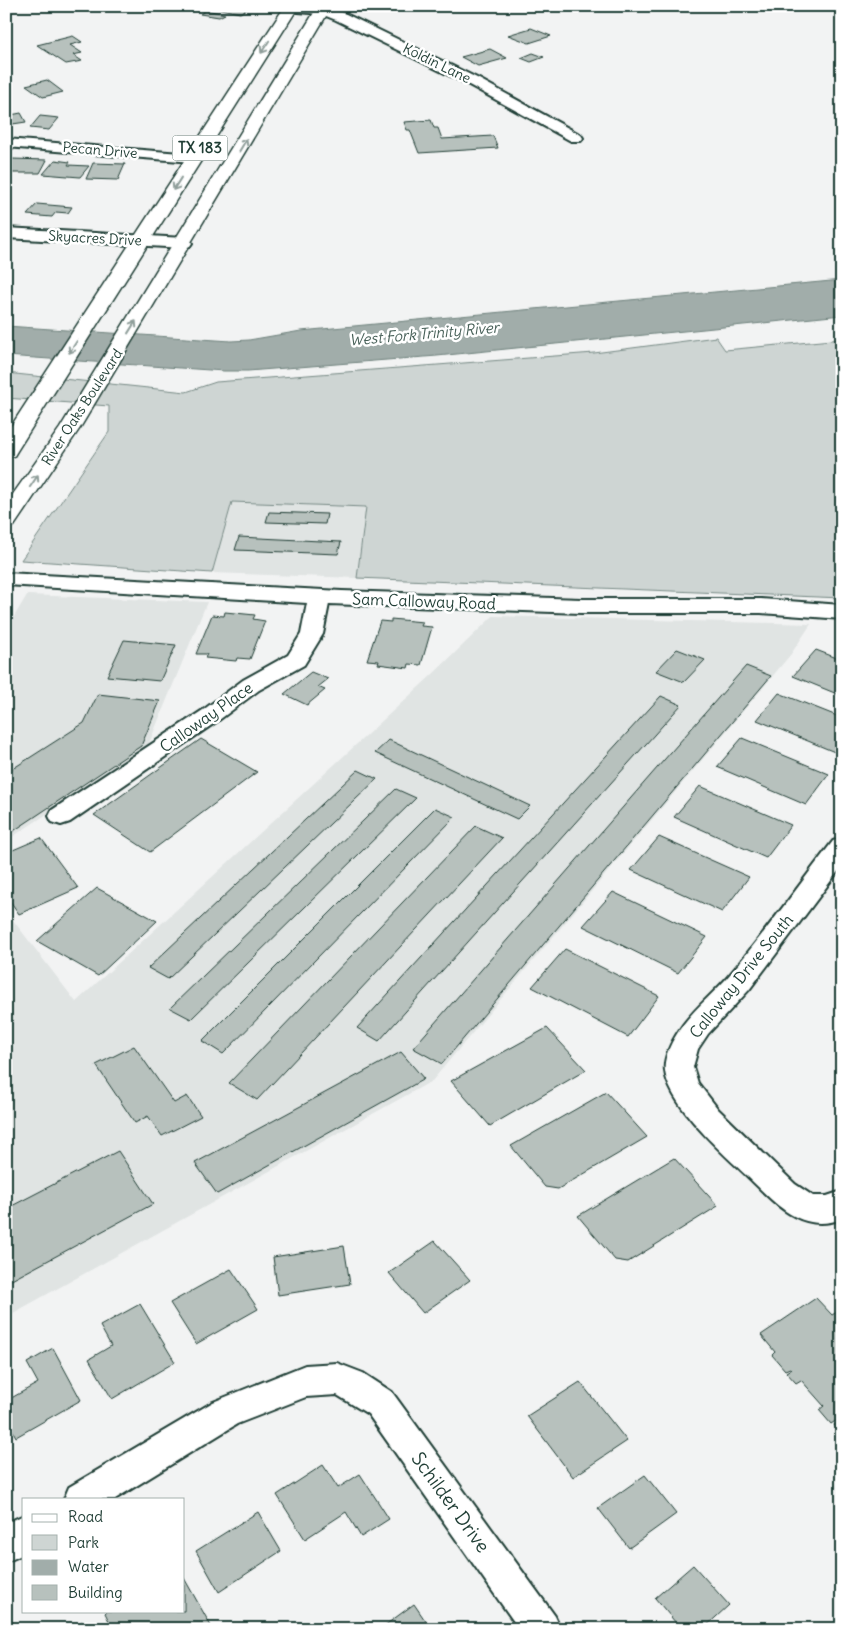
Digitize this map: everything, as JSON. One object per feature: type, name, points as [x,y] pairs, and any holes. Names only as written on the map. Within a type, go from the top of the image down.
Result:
[{"type":"main road","name":"TX 183","points":[[6,451],[291,7]]},
{"type":"main road","name":"TX 183","points":[[184,243],[324,8]]},
{"type":"main road","name":"River Oaks Boulevard","points":[[6,521],[70,428],[184,243]]},
{"type":"street","name":"Koldin Lane","points":[[291,7],[324,8],[474,82],[576,138]]},
{"type":"street","name":"Pecan Drive","points":[[6,143],[193,158]]},
{"type":"street","name":"Skyacres Drive","points":[[6,233],[184,243]]},
{"type":"street","name":"Sam Calloway Road","points":[[6,578],[319,597],[581,606],[761,606],[842,612]]},
{"type":"street","name":"Calloway Place","points":[[61,816],[211,715],[251,685],[296,660],[312,634],[319,597]]},
{"type":"street","name":"Calloway Drive South","points":[[842,847],[738,984],[694,1032],[682,1051],[679,1068],[681,1079],[697,1106],[791,1200],[818,1212],[831,1211],[842,1204]]},
{"type":"street","name":"Schilder Drive","points":[[84,1498],[225,1413],[305,1380],[338,1379],[351,1384],[380,1403],[542,1629]]},
{"type":"street","points":[[6,1544],[22,1534]]},
{"type":"shaded area","points":[[232,502],[366,507],[357,578],[212,573]]},
{"type":"shaded area","points":[[27,595],[207,602],[147,748],[6,841],[6,630]]},
{"type":"shaded area","points":[[493,616],[811,624],[791,654],[432,1081],[6,1317],[6,911],[76,1002],[432,675]]},
{"type":"green space","points":[[716,337],[725,350],[842,339],[842,598],[357,578],[366,507],[232,502],[212,573],[21,560],[109,432],[109,406],[6,398],[6,373],[186,392],[216,382],[594,353]]},
{"type":"water","name":"West Fork Trinity River","points":[[842,280],[842,315],[437,356],[248,371],[224,371],[6,356],[6,326],[231,341],[249,340],[301,331]]},
{"type":"building","points":[[206,6],[253,6],[240,13]]},
{"type":"building","points":[[206,10],[225,14],[219,17],[200,14]]},
{"type":"building","points":[[531,28],[551,36],[529,43],[508,35]]},
{"type":"building","points":[[73,36],[82,42],[70,45],[82,53],[73,55],[82,61],[66,64],[37,45]]},
{"type":"building","points":[[490,49],[507,58],[478,66],[461,57]]},
{"type":"building","points":[[533,53],[544,57],[531,62],[521,58]]},
{"type":"building","points":[[47,80],[63,92],[43,97],[26,85]]},
{"type":"building","points":[[21,113],[26,122],[6,125],[6,116]]},
{"type":"building","points":[[40,116],[59,118],[49,130],[30,128]]},
{"type":"building","points":[[431,120],[434,128],[438,128],[442,139],[493,136],[498,148],[419,153],[410,130],[407,130],[404,122]]},
{"type":"building","points":[[12,159],[47,160],[40,173],[6,173]]},
{"type":"building","points":[[55,160],[70,162],[68,165],[89,166],[80,177],[43,174]]},
{"type":"building","points":[[93,163],[125,164],[118,180],[86,179]]},
{"type":"building","points":[[37,204],[72,207],[68,213],[56,212],[52,217],[27,215]]},
{"type":"building","points":[[269,512],[327,514],[325,524],[266,522]]},
{"type":"building","points":[[239,537],[341,542],[338,554],[235,550]]},
{"type":"building","points":[[225,612],[255,615],[253,619],[265,621],[250,659],[237,658],[236,661],[205,658],[207,654],[196,654],[212,615],[224,616]]},
{"type":"building","points":[[391,619],[423,622],[421,626],[432,627],[421,665],[409,664],[408,668],[378,664],[379,661],[367,660],[380,621],[391,622]]},
{"type":"building","points":[[124,640],[176,645],[160,681],[107,676]]},
{"type":"building","points":[[677,649],[705,660],[684,682],[656,671]]},
{"type":"building","points":[[816,650],[842,660],[842,696],[793,676]]},
{"type":"building","points":[[746,666],[771,676],[442,1064],[413,1048]]},
{"type":"building","points":[[311,672],[328,679],[318,687],[325,690],[307,705],[284,694]]},
{"type":"building","points":[[779,693],[842,718],[842,755],[757,720]]},
{"type":"building","points":[[98,694],[160,701],[141,746],[6,836],[6,773],[84,723]]},
{"type":"building","points":[[661,696],[681,705],[379,1041],[357,1028]]},
{"type":"building","points":[[742,738],[829,774],[806,805],[717,767]]},
{"type":"building","points":[[201,739],[257,772],[150,852],[94,815]]},
{"type":"building","points":[[389,740],[530,806],[517,819],[375,753]]},
{"type":"building","points":[[358,770],[377,779],[168,979],[148,968]]},
{"type":"building","points":[[700,786],[791,825],[766,858],[674,817]]},
{"type":"building","points":[[396,789],[416,798],[191,1019],[170,1008]]},
{"type":"building","points":[[435,808],[455,817],[223,1054],[202,1041]]},
{"type":"building","points":[[476,826],[502,838],[257,1100],[229,1083]]},
{"type":"building","points":[[659,837],[749,877],[722,912],[631,870]]},
{"type":"building","points":[[41,838],[78,888],[19,914],[6,895],[6,853]]},
{"type":"building","points":[[97,888],[157,921],[98,976],[37,941]]},
{"type":"building","points":[[613,892],[707,937],[678,973],[583,926]]},
{"type":"building","points":[[565,949],[659,996],[628,1037],[532,987]]},
{"type":"building","points":[[547,1028],[586,1070],[490,1126],[451,1081]]},
{"type":"building","points":[[134,1046],[174,1103],[187,1096],[201,1116],[162,1136],[148,1116],[135,1123],[96,1065]]},
{"type":"building","points":[[401,1052],[424,1079],[217,1194],[195,1163]]},
{"type":"building","points":[[606,1092],[647,1137],[558,1189],[545,1187],[511,1146]]},
{"type":"building","points":[[118,1151],[153,1204],[6,1283],[6,1209]]},
{"type":"building","points":[[674,1158],[718,1206],[628,1262],[615,1260],[578,1216]]},
{"type":"building","points":[[435,1241],[470,1280],[423,1313],[389,1273]]},
{"type":"building","points":[[344,1246],[350,1284],[278,1295],[273,1257]]},
{"type":"building","points":[[231,1269],[258,1309],[196,1344],[170,1303]]},
{"type":"building","points":[[816,1298],[832,1315],[837,1312],[842,1317],[842,1434],[834,1425],[839,1422],[837,1420],[831,1424],[819,1410],[824,1406],[801,1380],[796,1383],[786,1372],[791,1369],[785,1370],[772,1355],[775,1352],[761,1335]]},
{"type":"building","points":[[140,1304],[175,1362],[112,1399],[89,1359],[111,1346],[100,1326]]},
{"type":"building","points":[[53,1348],[81,1400],[16,1437],[6,1418],[6,1401],[38,1383],[27,1363]]},
{"type":"building","points":[[580,1382],[627,1441],[573,1477],[527,1416]]},
{"type":"building","points":[[323,1465],[338,1488],[360,1474],[389,1519],[361,1537],[346,1512],[305,1539],[277,1495]]},
{"type":"building","points":[[645,1475],[676,1514],[629,1548],[598,1508]]},
{"type":"building","points":[[258,1512],[281,1551],[219,1592],[196,1551]]},
{"type":"building","points":[[693,1565],[729,1605],[703,1629],[681,1629],[655,1598]]},
{"type":"building","points":[[185,1580],[211,1626],[207,1629],[113,1629],[105,1613],[185,1612]]},
{"type":"building","points":[[414,1604],[431,1629],[380,1629]]},
{"type":"building","points":[[82,1621],[87,1629],[69,1629]]}]
